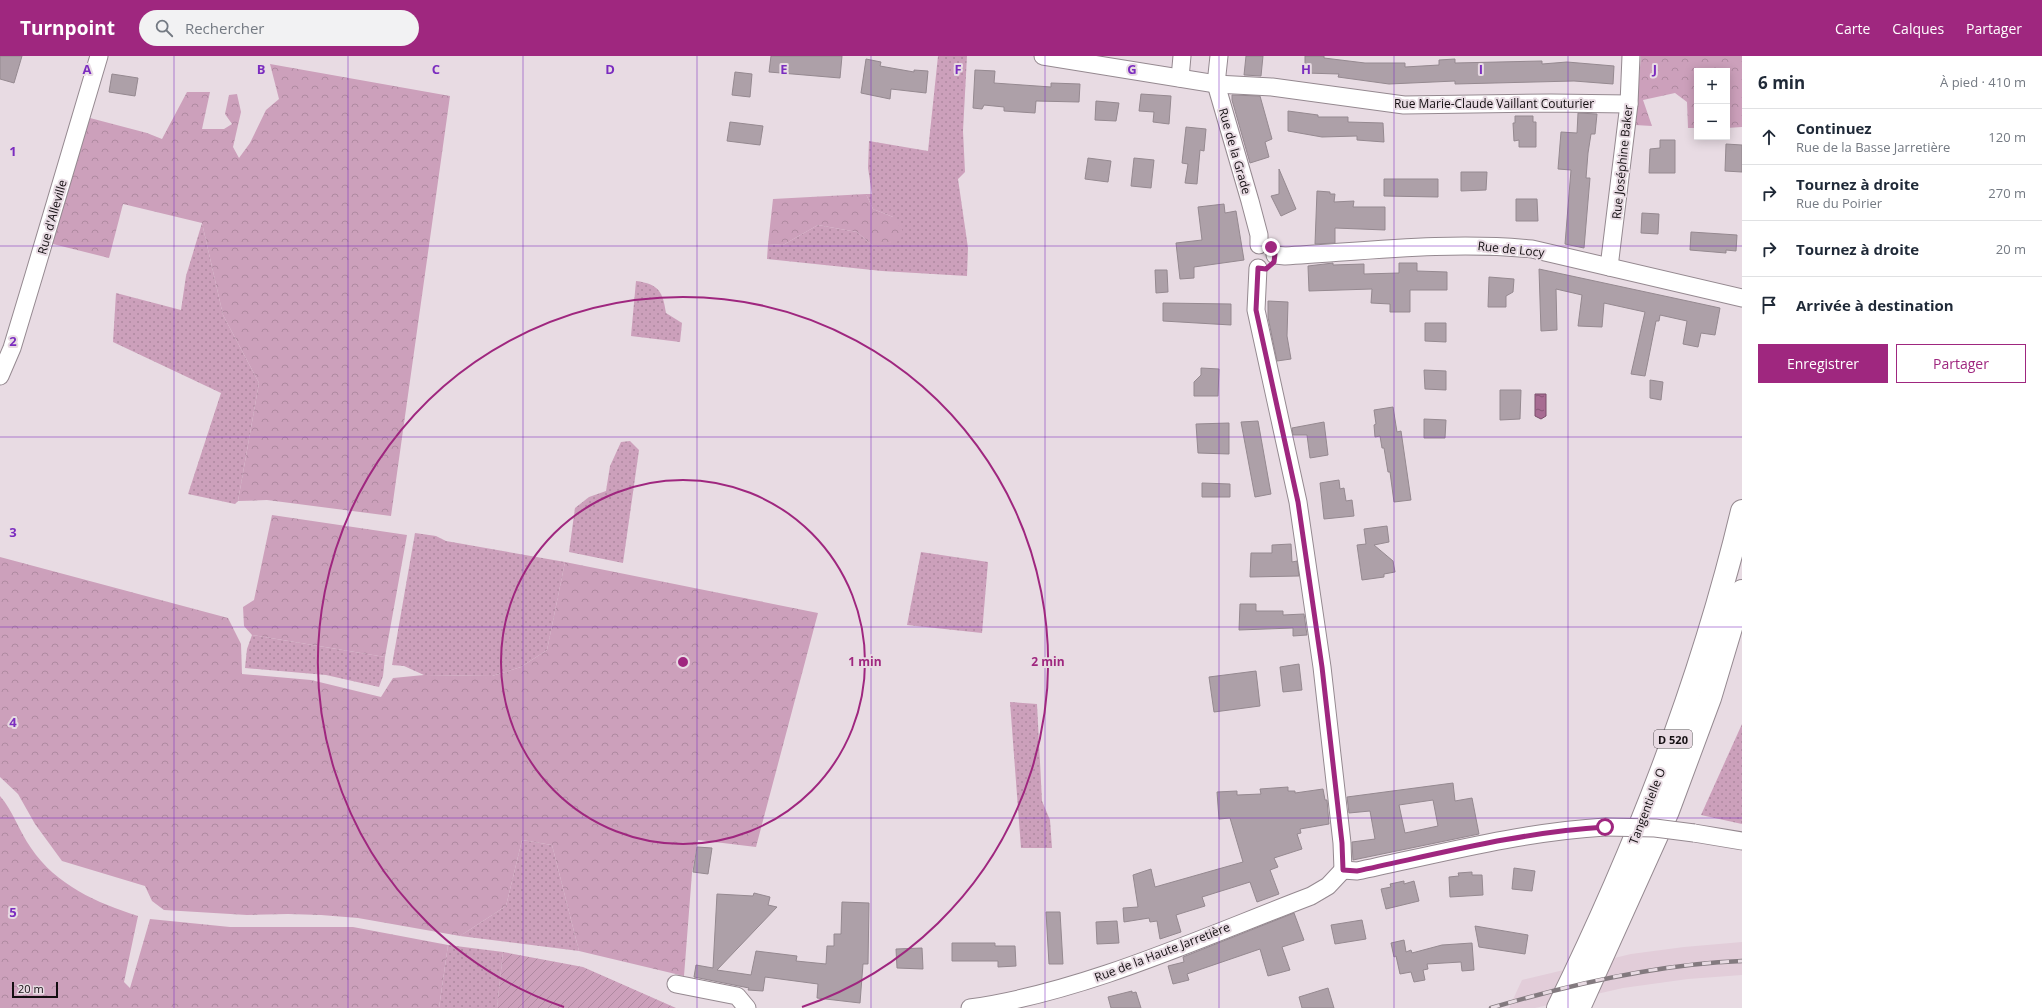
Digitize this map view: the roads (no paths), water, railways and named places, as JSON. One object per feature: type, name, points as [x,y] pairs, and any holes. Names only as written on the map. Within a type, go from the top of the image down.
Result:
[{"type":"main road","name":"Tangentielle O","points":[[1558,1008],[1620,876],[1690,696],[1728,569],[1742,511]]},
{"type":"main road","name":"Tangentielle O","points":[[1579,1008],[1668,811],[1710,698],[1742,591]]},
{"type":"street","name":"Rue d'Alleville","points":[[0,376],[12,348],[99,56]]},
{"type":"street","points":[[1043,56],[1216,84]]},
{"type":"street","points":[[1180,78],[1182,56]]},
{"type":"street","name":"Rue de la Grade","points":[[1219,56],[1216,84],[1250,201],[1259,235],[1259,245]]},
{"type":"street","name":"Rue Joséphine Baker","points":[[1609,267],[1628,104],[1631,56]]},
{"type":"street","name":"Rue Marie-Claude Vaillant Couturier","points":[[1216,84],[1272,87],[1404,105],[1551,103],[1628,104]]},
{"type":"street","points":[[1263,244],[1271,247],[1275,254],[1272,265],[1266,269],[1258,268],[1253,263],[1251,256],[1259,245],[1263,244]]},
{"type":"street","name":"Rue de Locy","points":[[1275,254],[1285,256],[1481,246],[1532,250],[1740,298]]},
{"type":"street","points":[[1258,268],[1256,310],[1298,502],[1322,667],[1342,843],[1343,870],[1357,871],[1572,829],[1605,827],[1655,828],[1742,841]]},
{"type":"street","name":"Rue de la Haute Jarretière","points":[[970,1008],[1032,995],[1088,980],[1170,950],[1311,896],[1328,886],[1343,870]]},
{"type":"street","points":[[676,984],[737,996],[747,1008]]},
{"type":"water","points":[[1535,394],[1546,394],[1546,416],[1541,419],[1535,416]]},
{"type":"railway","points":[[1491,1008],[1584,983],[1647,971],[1679,966],[1742,961]]}]
